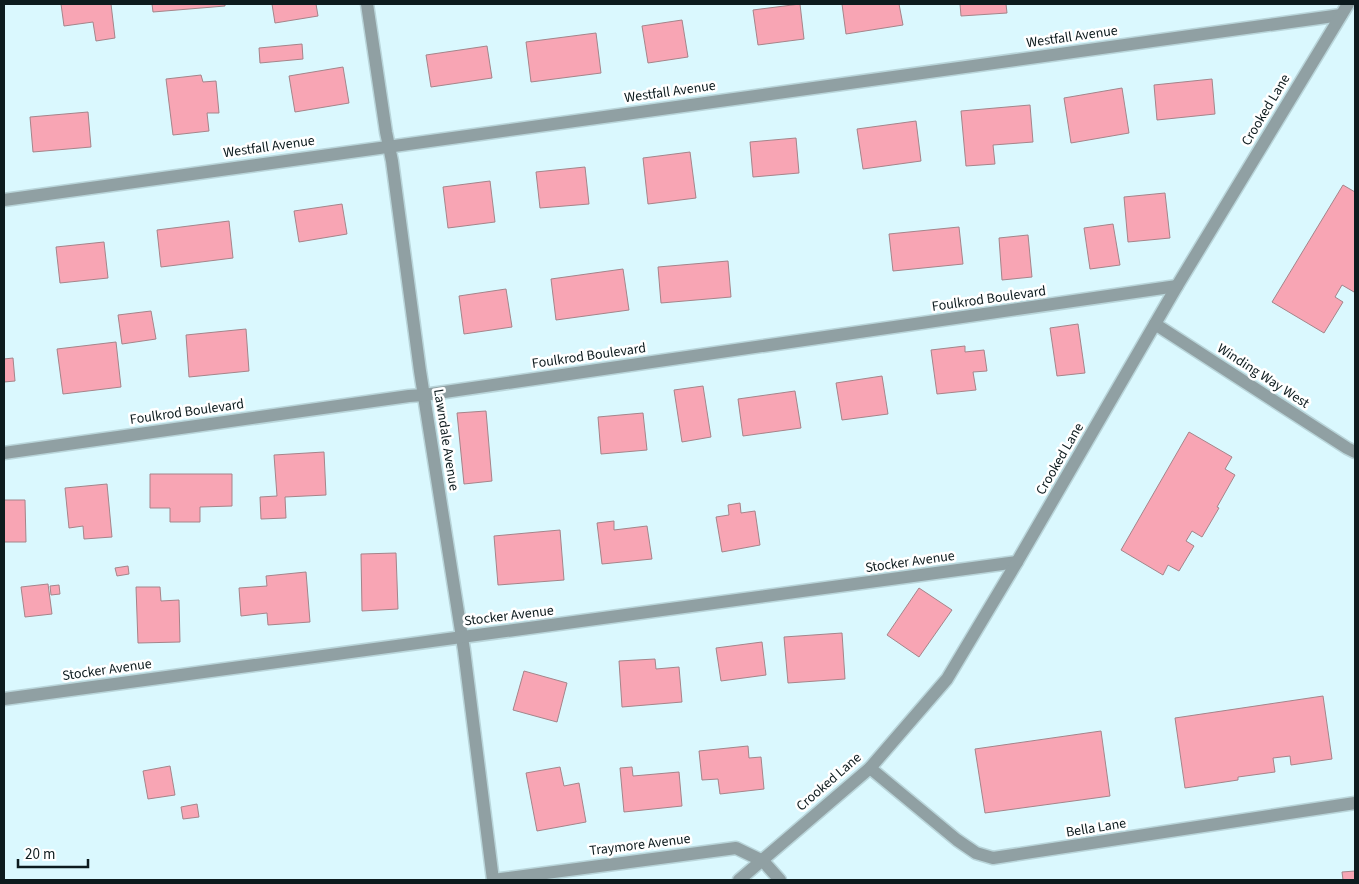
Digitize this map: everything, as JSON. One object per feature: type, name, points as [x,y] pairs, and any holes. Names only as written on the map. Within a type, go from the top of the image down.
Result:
[{"type":"street","name":"Lawndale Avenue","points":[[367,4],[424,395],[462,637],[493,880]]},
{"type":"street","name":"Westfall Avenue","points":[[4,200],[1345,9]]},
{"type":"street","name":"Crooked Lane","points":[[738,880],[763,861],[870,768],[947,679],[1177,286],[1345,9]]},
{"type":"street","name":"Foulkrod Boulevard","points":[[4,452],[424,395],[1177,286]]},
{"type":"street","name":"Winding Way West","points":[[1155,324],[1355,452]]},
{"type":"street","name":"Stocker Avenue","points":[[4,699],[1017,562]]},
{"type":"street","name":"Bella Lane","points":[[870,768],[976,854],[993,858],[1355,803]]},
{"type":"street","name":"Traymore Avenue","points":[[493,880],[736,848],[763,861],[780,880]]},
{"type":"building","points":[[61,4],[111,4],[115,38],[96,41],[93,22],[64,26]]},
{"type":"building","points":[[152,4],[225,4],[225,6],[153,12]]},
{"type":"building","points":[[272,4],[316,4],[318,16],[275,23]]},
{"type":"building","points":[[800,4],[804,39],[758,45],[753,10]]},
{"type":"building","points":[[842,4],[899,4],[903,25],[846,34]]},
{"type":"building","points":[[960,4],[1006,4],[1007,13],[961,16]]},
{"type":"building","points":[[682,20],[688,57],[648,63],[642,26]]},
{"type":"building","points":[[596,33],[601,73],[531,82],[526,42]]},
{"type":"building","points":[[302,44],[303,59],[260,63],[259,48]]},
{"type":"building","points":[[487,46],[492,78],[431,87],[426,55]]},
{"type":"building","points":[[343,67],[349,103],[295,112],[289,76]]},
{"type":"building","points":[[201,75],[203,82],[216,81],[219,113],[207,113],[209,131],[173,135],[166,79]]},
{"type":"building","points":[[1212,79],[1215,114],[1157,120],[1154,85]]},
{"type":"building","points":[[1122,88],[1129,133],[1071,143],[1064,98]]},
{"type":"building","points":[[1030,105],[1033,142],[993,145],[995,164],[966,166],[961,111]]},
{"type":"building","points":[[88,112],[91,147],[33,152],[30,117]]},
{"type":"building","points":[[916,121],[921,161],[863,169],[857,129]]},
{"type":"building","points":[[796,138],[799,173],[753,177],[750,142]]},
{"type":"building","points":[[690,152],[696,198],[648,204],[643,158]]},
{"type":"building","points":[[585,167],[589,204],[540,208],[536,172]]},
{"type":"building","points":[[490,181],[495,222],[448,228],[443,187]]},
{"type":"building","points":[[1343,185],[1355,192],[1355,290],[1354,292],[1342,285],[1335,297],[1343,302],[1324,333],[1272,302]]},
{"type":"building","points":[[1165,193],[1170,238],[1128,242],[1124,197]]},
{"type":"building","points":[[342,204],[347,234],[299,242],[294,211]]},
{"type":"building","points":[[229,221],[233,258],[161,267],[157,230]]},
{"type":"building","points":[[1113,224],[1120,265],[1090,269],[1084,228]]},
{"type":"building","points":[[959,227],[963,264],[893,271],[889,234]]},
{"type":"building","points":[[1028,235],[1032,277],[1002,280],[999,238]]},
{"type":"building","points":[[104,242],[108,278],[60,283],[56,247]]},
{"type":"building","points":[[728,261],[731,297],[661,303],[658,267]]},
{"type":"building","points":[[623,269],[629,310],[556,320],[551,279]]},
{"type":"building","points":[[506,289],[512,327],[464,334],[459,296]]},
{"type":"building","points":[[151,311],[156,339],[122,344],[118,315]]},
{"type":"building","points":[[1078,324],[1085,373],[1057,376],[1050,328]]},
{"type":"building","points":[[246,329],[249,371],[189,377],[186,335]]},
{"type":"building","points":[[116,342],[121,387],[63,394],[57,349]]},
{"type":"building","points":[[965,346],[965,352],[984,350],[987,371],[973,372],[976,390],[937,394],[931,350]]},
{"type":"building","points":[[13,358],[15,381],[4,382],[4,359]]},
{"type":"building","points":[[882,376],[888,414],[842,420],[836,383]]},
{"type":"building","points":[[703,386],[711,437],[682,442],[674,390]]},
{"type":"building","points":[[795,391],[801,428],[743,436],[738,399]]},
{"type":"building","points":[[486,411],[492,481],[464,484],[457,413]]},
{"type":"building","points":[[643,413],[647,450],[601,454],[598,417]]},
{"type":"building","points":[[1189,432],[1232,457],[1225,469],[1235,475],[1202,537],[1192,531],[1186,541],[1194,546],[1179,571],[1168,565],[1163,575],[1121,550]]},
{"type":"building","points":[[324,452],[326,495],[285,497],[286,518],[261,519],[260,497],[277,496],[274,455]]},
{"type":"building","points":[[150,474],[232,474],[232,506],[200,507],[200,522],[170,522],[170,508],[150,508]]},
{"type":"building","points":[[107,484],[112,537],[84,539],[83,526],[69,528],[65,488]]},
{"type":"building","points":[[4,500],[25,500],[26,542],[4,542]]},
{"type":"building","points":[[740,503],[741,513],[755,511],[760,545],[722,552],[716,517],[729,515],[728,505]]},
{"type":"building","points":[[614,521],[614,530],[647,526],[652,559],[602,564],[597,523]]},
{"type":"building","points":[[560,530],[564,580],[498,585],[494,536]]},
{"type":"building","points":[[396,553],[398,609],[362,611],[361,554]]},
{"type":"building","points":[[128,566],[129,574],[117,576],[115,568]]},
{"type":"building","points":[[306,572],[310,622],[268,625],[267,613],[241,616],[239,588],[267,586],[266,576]]},
{"type":"building","points":[[48,584],[52,614],[25,617],[21,587]]},
{"type":"building","points":[[59,585],[60,594],[51,595],[50,586]]},
{"type":"building","points":[[136,587],[160,587],[161,601],[179,600],[180,642],[138,643]]},
{"type":"building","points":[[919,588],[952,610],[919,657],[887,635]]},
{"type":"building","points":[[842,633],[845,679],[788,683],[784,637]]},
{"type":"building","points":[[762,642],[766,675],[721,681],[716,648]]},
{"type":"building","points":[[655,659],[656,669],[679,667],[682,702],[622,707],[619,661]]},
{"type":"building","points":[[524,671],[567,683],[557,722],[513,710]]},
{"type":"building","points":[[1323,696],[1332,759],[1291,765],[1290,756],[1273,758],[1275,772],[1238,777],[1238,780],[1185,788],[1175,718]]},
{"type":"building","points":[[1101,731],[1110,796],[985,813],[975,749]]},
{"type":"building","points":[[748,746],[749,758],[761,757],[764,789],[720,794],[718,779],[702,780],[699,751]]},
{"type":"building","points":[[170,766],[175,795],[148,799],[143,771]]},
{"type":"building","points":[[560,767],[564,786],[579,783],[586,822],[537,831],[526,773]]},
{"type":"building","points":[[632,767],[633,776],[679,772],[682,806],[624,812],[620,768]]},
{"type":"building","points":[[197,804],[199,817],[183,819],[181,807]]},
{"type":"building","points":[[1355,871],[1355,880],[1343,880],[1342,872]]}]
